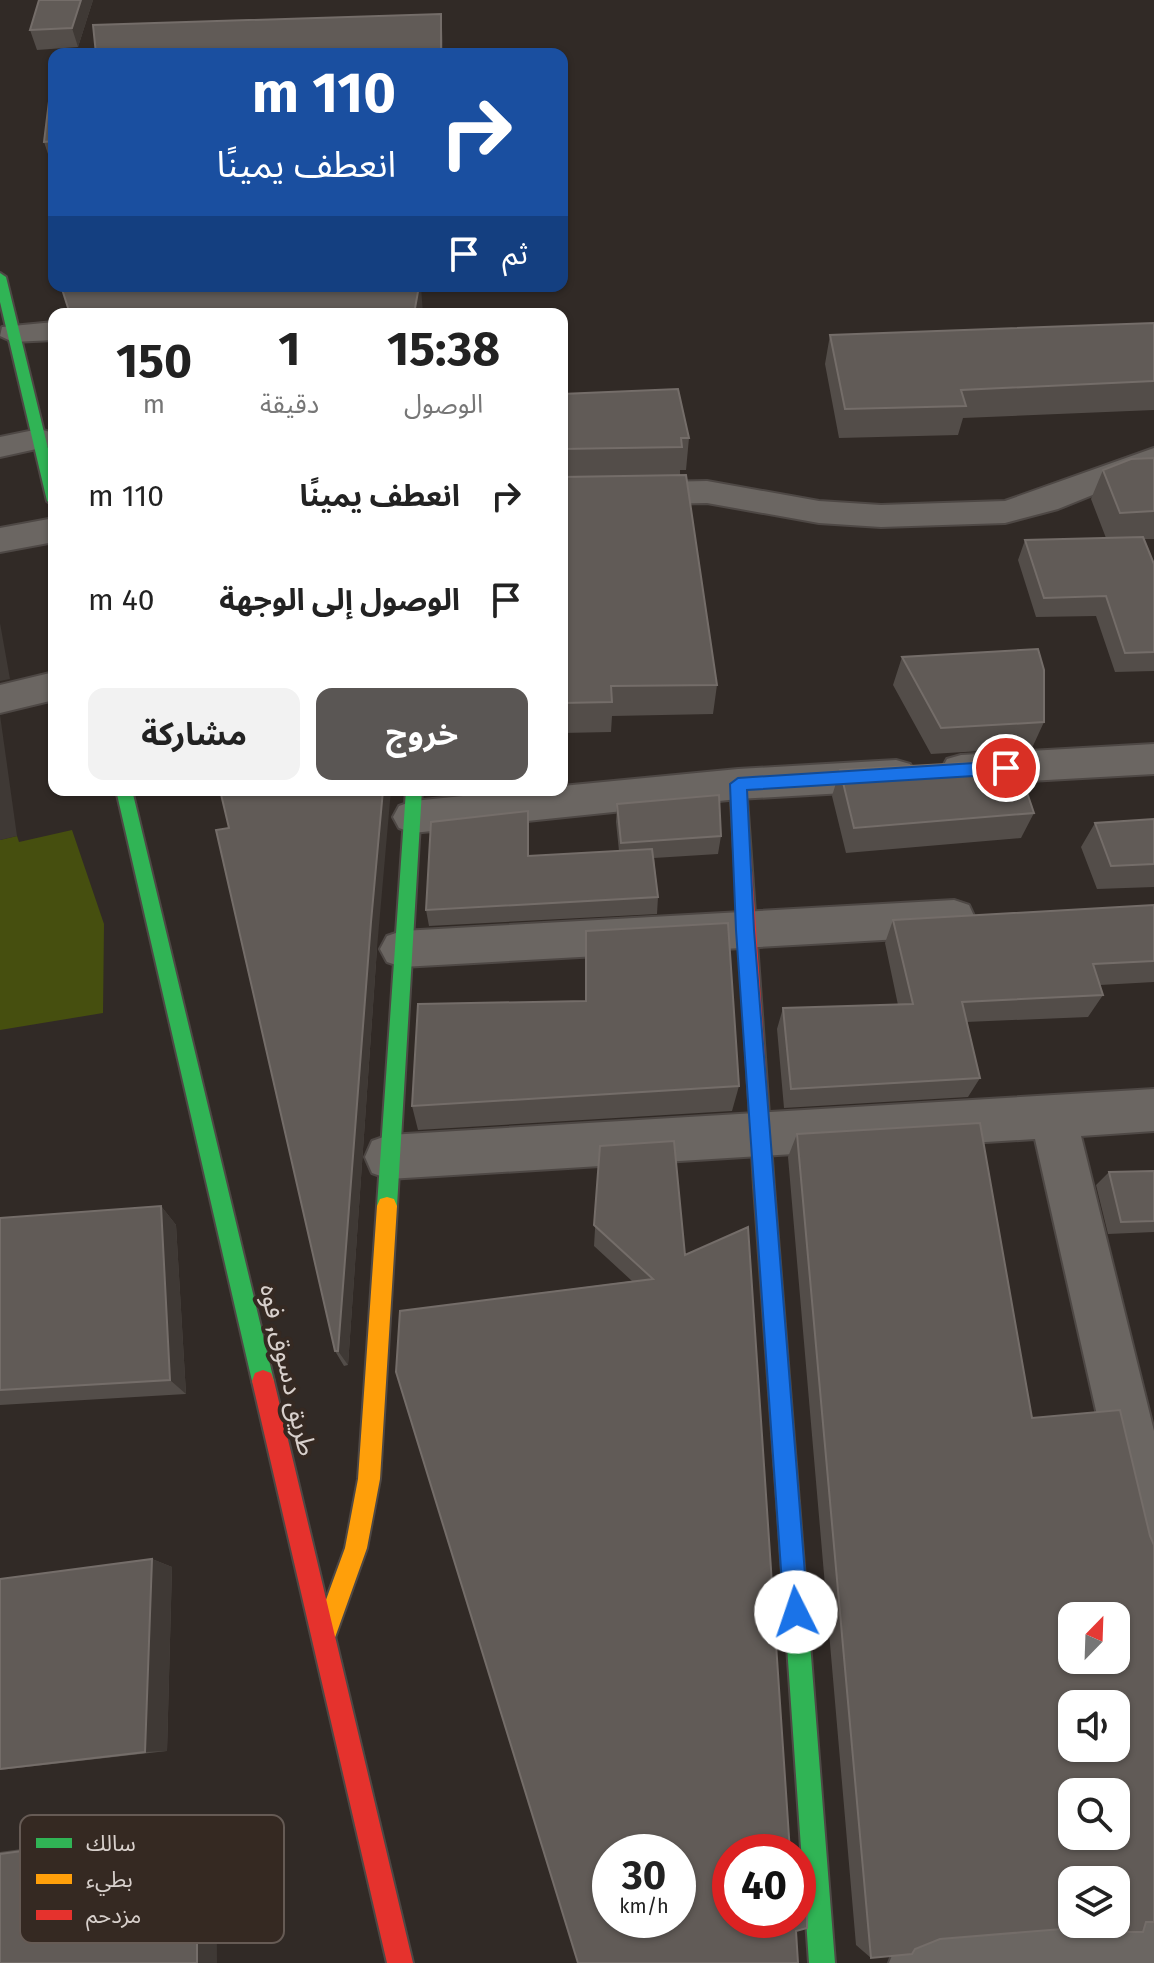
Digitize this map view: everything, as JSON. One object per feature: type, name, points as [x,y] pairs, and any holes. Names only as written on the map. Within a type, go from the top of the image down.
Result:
[{"type":"street","points":[[0,277],[7,316],[43,426],[48,460]]},
{"type":"street","points":[[7,316],[48,329]]},
{"type":"street","points":[[0,447],[43,426]]},
{"type":"street","points":[[568,495],[707,492],[834,513],[895,516],[1005,512],[1046,501],[1107,474],[1154,459]]},
{"type":"street","points":[[0,540],[48,531]]},
{"type":"street","points":[[0,699],[48,687]]},
{"type":"street","points":[[568,794],[1154,759]]},
{"type":"street","points":[[738,784],[745,930],[822,1963]]},
{"type":"street","name":"طريق دسوق, فوه","points":[[125,796],[400,1963]]},
{"type":"street","points":[[324,1638],[356,1548],[369,1479],[413,804],[543,796]]},
{"type":"street","points":[[402,949],[997,916]]},
{"type":"street","points":[[389,1157],[1154,1110]]},
{"type":"street","points":[[1053,1116],[1154,1544]]},
{"type":"street","points":[[935,1962],[1154,1944]]},
{"type":"green space","points":[[72,830],[104,924],[103,1013],[0,1030],[0,840],[17,836],[19,842]]},
{"type":"building","points":[[39,0],[81,0],[72,28],[30,30]]},
{"type":"building","points":[[441,14],[441,48],[95,48],[93,25]]},
{"type":"building","points":[[48,109],[48,142],[44,142]]},
{"type":"building","points":[[63,292],[418,292],[415,308],[68,308]]},
{"type":"building","points":[[1154,323],[1154,381],[961,390],[966,406],[845,409],[830,335]]},
{"type":"building","points":[[678,389],[689,438],[681,438],[682,447],[568,449],[568,394]]},
{"type":"building","points":[[1154,458],[1154,511],[1120,513],[1103,470],[1131,459]]},
{"type":"building","points":[[686,475],[717,685],[611,686],[612,702],[568,703],[568,477]]},
{"type":"building","points":[[1143,537],[1154,564],[1154,652],[1125,653],[1106,596],[1044,598],[1025,540]]},
{"type":"building","points":[[1038,649],[1044,670],[1044,722],[941,728],[902,657]]},
{"type":"building","points":[[1016,760],[1034,813],[854,828],[840,770]]},
{"type":"building","points":[[719,795],[721,836],[621,843],[617,804]]},
{"type":"building","points":[[221,796],[382,796],[338,1351],[335,1351],[216,830],[229,828]]},
{"type":"building","points":[[528,811],[528,856],[652,849],[658,897],[426,910],[431,822]]},
{"type":"building","points":[[1154,819],[1154,864],[1111,866],[1095,823]]},
{"type":"building","points":[[1154,905],[1154,961],[1093,964],[1103,995],[962,1002],[980,1078],[791,1089],[783,1008],[913,1004],[893,920]]},
{"type":"building","points":[[728,923],[739,1086],[412,1106],[418,1004],[586,1001],[586,931]]},
{"type":"building","points":[[980,1123],[1032,1418],[1120,1410],[1154,1545],[1154,1922],[1146,1922],[1143,1932],[1130,1932],[1130,1866],[1058,1866],[1058,1929],[940,1939],[915,1949],[912,1954],[871,1958],[797,1134]]},
{"type":"building","points":[[674,1141],[685,1255],[748,1227],[789,1834],[712,1834],[712,1938],[796,1938],[798,1963],[578,1963],[396,1372],[400,1311],[653,1279],[594,1225],[600,1146]]},
{"type":"building","points":[[1154,1171],[1154,1221],[1121,1222],[1109,1172]]},
{"type":"building","points":[[161,1206],[170,1380],[0,1390],[0,1218]]},
{"type":"building","points":[[152,1559],[145,1752],[0,1769],[0,1579]]},
{"type":"building","points":[[20,1851],[20,1943],[197,1943],[197,1963],[0,1963],[0,1854]]},
{"type":"traffic: fast","points":[[0,277],[48,476]]},
{"type":"traffic: fast","points":[[125,796],[263,1381]]},
{"type":"traffic: fast","points":[[387,1206],[414,796]]},
{"type":"traffic: fast","points":[[788,1502],[822,1963]]},
{"type":"traffic: slow","points":[[764,1187],[788,1502]]},
{"type":"traffic: slow","points":[[324,1638],[356,1548],[369,1479],[387,1206]]},
{"type":"traffic: jam","points":[[738,784],[764,1187]]},
{"type":"traffic: jam","points":[[263,1381],[400,1963]]},
{"type":"route","points":[[796,1612],[745,930],[738,784],[1006,768]]}]
